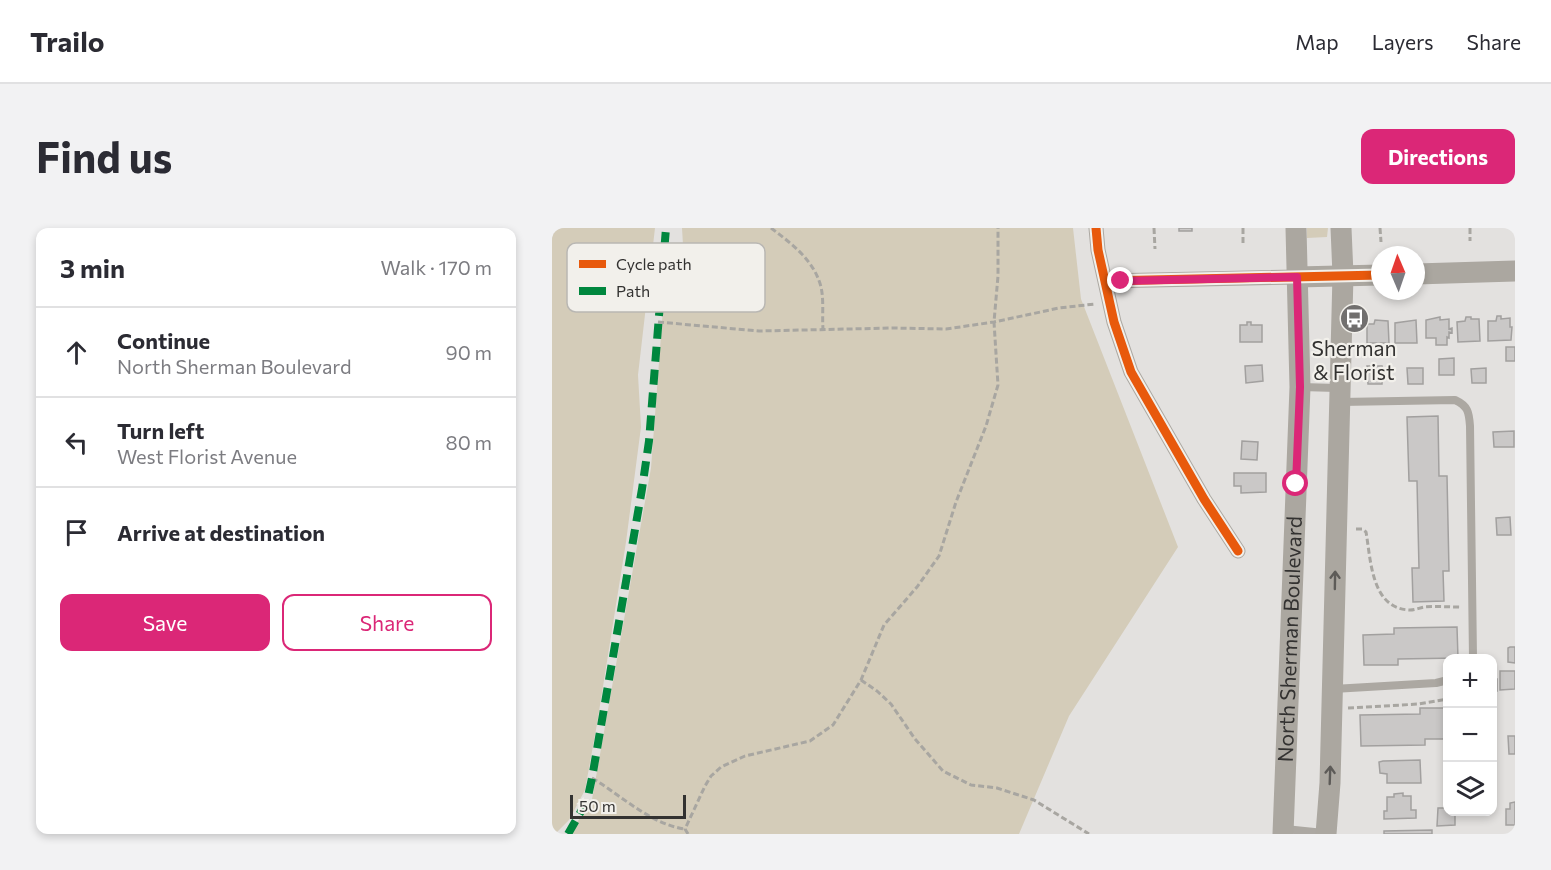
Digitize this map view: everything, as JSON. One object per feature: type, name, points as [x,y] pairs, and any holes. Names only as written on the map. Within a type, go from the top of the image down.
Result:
[{"type":"main road","name":"North Sherman Boulevard","points":[[1283,831],[1300,387],[1296,228]]},
{"type":"main road","name":"North Sherman Boulevard","points":[[1326,834],[1333,688],[1343,275],[1341,228]]},
{"type":"main road","points":[[1425,274],[1515,271]]},
{"type":"main road","points":[[1297,277],[1371,274]]},
{"type":"street","points":[[1096,228],[1109,302],[1122,350],[1131,372],[1203,499],[1238,551]]},
{"type":"street","points":[[1105,281],[1297,277]]},
{"type":"lane","points":[[1300,387],[1340,395],[1455,400],[1466,405],[1470,426],[1473,654]]},
{"type":"lane","points":[[1333,688],[1443,681]]},
{"type":"lane","points":[[1283,831],[1326,834]]},
{"type":"path","points":[[771,228],[801,252],[813,267],[821,288],[823,329]]},
{"type":"path","points":[[685,829],[705,786],[722,767],[745,756],[810,741],[833,725],[861,680],[884,626],[939,556],[956,502],[986,426],[998,385],[994,322],[998,276],[998,228]]},
{"type":"path","points":[[1154,228],[1155,249]]},
{"type":"path","points":[[1243,228],[1243,246]]},
{"type":"path","points":[[1380,228],[1381,242]]},
{"type":"path","points":[[1470,228],[1470,240]]},
{"type":"path","points":[[658,322],[759,331],[946,329],[994,322],[1059,308],[1109,302]]},
{"type":"path","points":[[1356,529],[1366,532],[1374,582],[1388,602],[1400,609],[1413,610],[1422,607],[1462,607],[1462,617]]},
{"type":"path","points":[[861,680],[891,705],[915,739],[943,771],[970,784],[997,788],[1034,800],[1089,834]]},
{"type":"path","points":[[1346,708],[1419,704],[1443,700]]},
{"type":"path","points":[[592,778],[655,819],[668,826],[685,829],[688,834]]},
{"type":"shaded area","points":[[552,228],[655,228],[653,243],[567,243],[567,312],[645,312],[638,375],[641,427],[626,542],[597,724],[585,790],[569,820],[555,834],[552,834]]},
{"type":"shaded area","points":[[682,228],[1073,228],[1081,299],[1178,547],[1069,716],[1019,834],[567,834],[591,805],[651,468],[663,312],[765,312],[765,243],[683,243]]},
{"type":"shaded area","points":[[1307,228],[1328,228],[1327,237],[1307,238]]},
{"type":"building","points":[[1179,228],[1192,228],[1192,231],[1179,231]]},
{"type":"building","points":[[1497,316],[1501,316],[1501,319],[1510,318],[1511,340],[1488,341],[1488,321],[1496,321]]},
{"type":"building","points":[[1440,317],[1440,320],[1449,319],[1449,329],[1452,328],[1452,333],[1449,332],[1449,338],[1447,337],[1447,345],[1436,345],[1436,338],[1426,338],[1426,320]]},
{"type":"building","points":[[1466,317],[1479,319],[1480,341],[1458,342],[1457,322],[1465,321]]},
{"type":"building","points":[[1375,320],[1388,321],[1389,343],[1367,343],[1367,324],[1374,324]]},
{"type":"building","points":[[1416,320],[1417,343],[1395,343],[1395,323]]},
{"type":"building","points":[[1247,322],[1251,322],[1251,325],[1262,325],[1262,342],[1240,342],[1240,325],[1247,325]]},
{"type":"building","points":[[1506,347],[1515,347],[1515,361],[1506,361]]},
{"type":"building","points":[[1454,358],[1454,375],[1439,375],[1439,359]]},
{"type":"building","points":[[1262,365],[1263,381],[1246,383],[1245,366]]},
{"type":"building","points":[[1367,366],[1382,366],[1382,384],[1368,384]]},
{"type":"building","points":[[1407,368],[1423,368],[1423,384],[1408,384]]},
{"type":"building","points":[[1486,368],[1486,383],[1472,383],[1471,369]]},
{"type":"building","points":[[1438,416],[1439,476],[1447,476],[1449,571],[1443,571],[1444,601],[1413,602],[1412,568],[1419,568],[1417,481],[1409,481],[1407,417]]},
{"type":"building","points":[[1514,431],[1514,447],[1494,447],[1493,432]]},
{"type":"building","points":[[1242,441],[1258,442],[1257,460],[1241,459]]},
{"type":"building","points":[[1234,473],[1266,473],[1266,492],[1241,493],[1241,486],[1234,486]]},
{"type":"building","points":[[1510,517],[1511,535],[1497,535],[1496,518]]},
{"type":"building","points":[[1457,627],[1458,654],[1443,654],[1443,658],[1398,659],[1398,665],[1364,665],[1363,635],[1394,634],[1394,628]]},
{"type":"building","points":[[1515,647],[1515,663],[1508,662],[1508,648]]},
{"type":"building","points":[[1500,671],[1515,671],[1515,689],[1500,690]]},
{"type":"building","points":[[1420,708],[1443,708],[1443,739],[1425,739],[1425,745],[1361,746],[1360,715],[1420,714]]},
{"type":"building","points":[[1508,736],[1515,736],[1515,754],[1509,754]]},
{"type":"building","points":[[1420,760],[1421,783],[1387,783],[1387,774],[1380,773],[1379,762]]},
{"type":"building","points":[[1403,793],[1403,796],[1411,796],[1411,810],[1416,810],[1416,818],[1384,819],[1384,811],[1387,811],[1387,797]]},
{"type":"building","points":[[1515,802],[1515,825],[1506,825],[1506,809],[1510,809],[1510,803]]},
{"type":"building","points":[[1438,808],[1443,808],[1443,816],[1455,816],[1455,825],[1437,826]]},
{"type":"building","points":[[1432,830],[1432,834],[1384,834],[1384,831]]},
{"type":"marked path","points":[[665,243],[666,228]]},
{"type":"marked path","points":[[568,834],[587,801],[592,778],[649,441],[659,312]]},
{"type":"cycle path","points":[[1096,228],[1098,250],[1114,322],[1131,372],[1204,499],[1238,551]]},
{"type":"cycle path","points":[[1105,281],[1371,275]]},
{"type":"place","name":"Sherman & Florist","points":[[1354,318]]},
{"type":"route","points":[[1121,281],[1297,277],[1300,387],[1296,484]]}]
